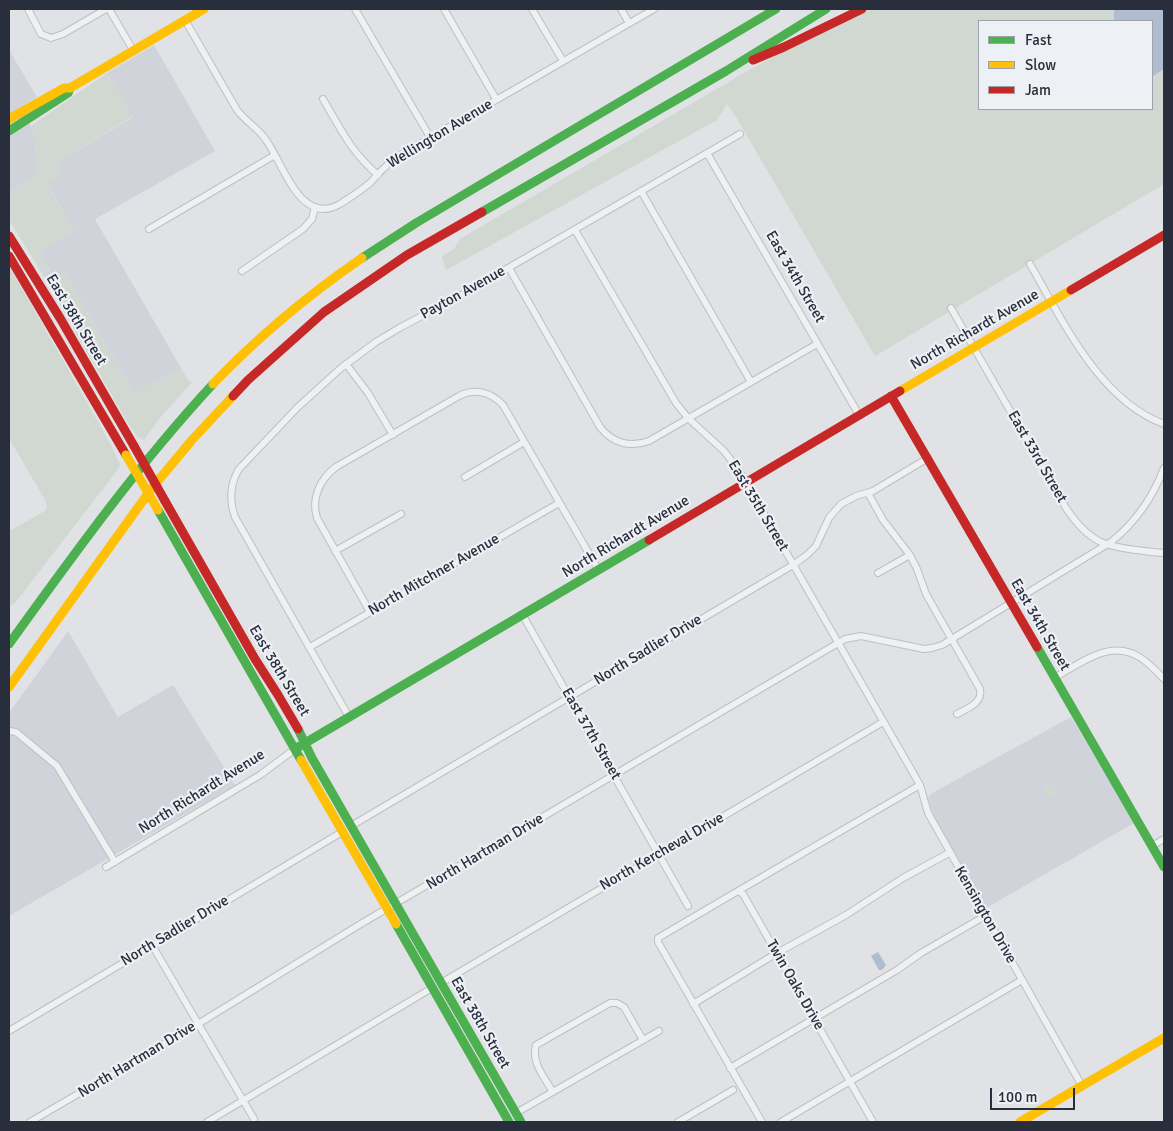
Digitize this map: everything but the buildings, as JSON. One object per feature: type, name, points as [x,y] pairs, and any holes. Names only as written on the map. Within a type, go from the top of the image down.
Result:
[{"type":"main road","points":[[9,119],[64,88],[70,88],[204,9]]},
{"type":"main road","points":[[9,644],[140,466],[171,429],[220,376],[296,307],[362,257],[398,234],[776,9]]},
{"type":"main road","points":[[9,686],[165,471],[224,404],[288,343],[330,308],[407,255],[726,71],[826,9]]},
{"type":"main road","points":[[726,71],[784,47],[862,9]]},
{"type":"main road","points":[[9,131],[68,93],[70,88]]},
{"type":"main road","name":"North Richardt Avenue","points":[[294,749],[1164,235]]},
{"type":"main road","name":"East 38th Street","points":[[9,236],[60,318],[250,651],[267,676],[521,1122]]},
{"type":"main road","name":"East 38th Street","points":[[9,256],[158,510],[509,1122]]},
{"type":"main road","name":"East 34th Street","points":[[891,396],[1164,867]]},
{"type":"main road","points":[[9,636],[38,603]]},
{"type":"main road","points":[[1020,1122],[1164,1038]]},
{"type":"street","points":[[28,9],[41,34],[48,38],[57,37],[107,9],[133,50]]},
{"type":"street","points":[[355,9],[430,138]]},
{"type":"street","points":[[444,9],[496,100]]},
{"type":"street","points":[[532,9],[563,62]]},
{"type":"street","points":[[621,9],[629,23]]},
{"type":"street","name":"Wellington Avenue","points":[[315,207],[327,208],[338,205],[360,191],[394,158],[654,9]]},
{"type":"street","points":[[185,20],[237,110],[267,140],[298,194],[307,203],[315,207],[312,219],[303,229],[242,272]]},
{"type":"street","points":[[323,99],[353,151],[378,174]]},
{"type":"street","name":"Payton Avenue","points":[[310,647],[235,517],[231,500],[233,481],[237,471],[244,462],[298,407],[346,364],[392,332],[451,301],[740,134]]},
{"type":"street","name":"East 34th Street","points":[[707,153],[859,415]]},
{"type":"street","points":[[149,229],[275,155]]},
{"type":"street","points":[[641,191],[751,382]]},
{"type":"street","name":"East 35th Street","points":[[574,230],[670,394],[688,418],[724,451],[746,482],[895,742]]},
{"type":"street","points":[[1030,264],[1082,351],[1113,390],[1146,417],[1164,424]]},
{"type":"street","points":[[508,268],[600,427],[616,441],[630,444],[644,442],[817,344]]},
{"type":"street","name":"East 33rd Street","points":[[951,308],[1069,512],[1088,534],[1098,541],[1108,544],[1164,554]]},
{"type":"street","points":[[346,364],[368,392],[393,434]]},
{"type":"street","points":[[370,612],[317,518],[316,497],[322,481],[332,471],[393,434],[461,395],[475,392],[484,393],[495,398],[503,405],[598,569]]},
{"type":"street","points":[[465,477],[524,442]]},
{"type":"street","name":"North Sadlier Drive","points":[[351,826],[793,565],[816,546],[829,518],[838,508],[851,498],[868,493],[928,458]]},
{"type":"street","name":"North Hartman Drive","points":[[30,1122],[838,643],[850,637],[861,636],[930,649],[952,639],[1108,544],[1124,531],[1141,511],[1153,494],[1164,468]]},
{"type":"street","points":[[868,493],[883,520],[910,555],[926,594],[979,687],[981,693],[979,700],[957,714]]},
{"type":"street","name":"North Mitchner Avenue","points":[[310,647],[559,503]]},
{"type":"street","points":[[335,551],[401,514]]},
{"type":"street","points":[[878,573],[910,555]]},
{"type":"street","name":"East 37th Street","points":[[522,614],[659,854]]},
{"type":"street","points":[[310,647],[349,716]]},
{"type":"street","points":[[1054,678],[1098,653],[1108,650],[1128,652],[1139,656],[1164,679]]},
{"type":"street","name":"North Kercheval Drive","points":[[441,982],[883,722]]},
{"type":"street","points":[[10,731],[57,766],[115,862]]},
{"type":"street","name":"Kensington Drive","points":[[895,742],[920,785],[928,813],[949,853],[1082,1086]]},
{"type":"street","name":"North Richardt Avenue","points":[[106,867],[260,776],[294,749]]},
{"type":"street","points":[[762,1122],[693,1004],[658,942],[658,938],[920,785]]},
{"type":"street","name":"North Sadlier Drive","points":[[9,1031],[342,832]]},
{"type":"street","points":[[1152,846],[1164,839]]},
{"type":"street","points":[[693,1004],[949,853]]},
{"type":"street","points":[[659,854],[688,906]]},
{"type":"street","name":"Twin Oaks Drive","points":[[738,892],[743,894],[874,1122]]},
{"type":"street","points":[[730,1068],[985,916]]},
{"type":"street","points":[[152,945],[254,1119]]},
{"type":"street","points":[[782,1122],[1022,980]]},
{"type":"street","points":[[207,1122],[432,988]]},
{"type":"street","points":[[553,1092],[533,1054],[536,1045],[544,1040],[610,1003],[617,1003],[624,1007],[643,1040]]},
{"type":"street","points":[[516,1114],[659,1031]]},
{"type":"street","points":[[678,1122],[733,1090]]},
{"type":"shaded area","points":[[871,9],[1114,9],[1114,20],[978,20],[978,110],[1153,110],[1153,76],[1164,69],[1164,184],[875,356],[727,104],[717,120],[446,270],[442,256],[454,249],[460,239],[756,66]]},
{"type":"shaded area","points":[[154,45],[215,151],[95,219],[181,368],[135,394],[64,272],[54,278],[39,252],[74,231],[47,183],[56,163],[133,117],[107,73]]},
{"type":"shaded area","points":[[9,50],[37,97],[21,107],[34,132],[38,175],[9,192]]},
{"type":"shaded area","points":[[107,73],[133,116],[56,163],[62,175],[47,184],[74,231],[39,253],[54,277],[64,272],[135,394],[181,368],[188,380],[192,382],[160,418],[144,440],[138,437],[128,423],[55,294],[9,220],[9,192],[38,175],[34,132],[31,126]]},
{"type":"shaded area","points":[[9,266],[110,443],[120,464],[119,468],[15,603],[9,606],[9,531],[45,511],[47,507],[45,500],[9,438]]},
{"type":"shaded area","points":[[68,631],[118,717],[173,685],[235,785],[9,916],[9,713]]},
{"type":"shaded area","points":[[1071,717],[1134,823],[986,908],[938,823],[928,797]]},
{"type":"shaded area","points":[[1049,782],[1052,783],[1058,792],[1049,799],[1043,790]]},
{"type":"water","points":[[1114,9],[1164,9],[1164,69],[1153,76],[1153,20],[1114,20]]},
{"type":"water","points":[[878,952],[886,965],[882,970],[879,970],[871,956]]},
{"type":"traffic: fast","points":[[362,258],[416,223],[776,9]]},
{"type":"traffic: fast","points":[[482,212],[726,71],[826,9]]},
{"type":"traffic: fast","points":[[9,131],[68,93],[70,88]]},
{"type":"traffic: fast","points":[[9,644],[133,478],[213,384]]},
{"type":"traffic: fast","points":[[158,510],[301,760]]},
{"type":"traffic: fast","points":[[295,749],[649,540]]},
{"type":"traffic: fast","points":[[1037,647],[1164,867]]},
{"type":"traffic: fast","points":[[298,729],[312,758],[521,1122]]},
{"type":"traffic: fast","points":[[396,924],[509,1122]]},
{"type":"traffic: slow","points":[[9,119],[64,88],[70,88],[204,9]]},
{"type":"traffic: slow","points":[[213,384],[284,317],[362,258]]},
{"type":"traffic: slow","points":[[900,391],[1071,290]]},
{"type":"traffic: slow","points":[[9,687],[152,488],[192,440],[233,396]]},
{"type":"traffic: slow","points":[[126,455],[158,510]]},
{"type":"traffic: slow","points":[[301,760],[396,924]]},
{"type":"traffic: slow","points":[[1020,1122],[1164,1038]]},
{"type":"traffic: jam","points":[[753,60],[862,9]]},
{"type":"traffic: jam","points":[[233,396],[248,380],[324,312],[407,255],[482,212]]},
{"type":"traffic: jam","points":[[1071,290],[1164,235]]},
{"type":"traffic: jam","points":[[9,236],[60,318],[134,446]]},
{"type":"traffic: jam","points":[[9,256],[126,455]]},
{"type":"traffic: jam","points":[[649,540],[900,391]]},
{"type":"traffic: jam","points":[[891,396],[1037,647]]},
{"type":"traffic: jam","points":[[134,446],[165,501]]},
{"type":"traffic: jam","points":[[165,501],[255,659],[298,729]]}]
